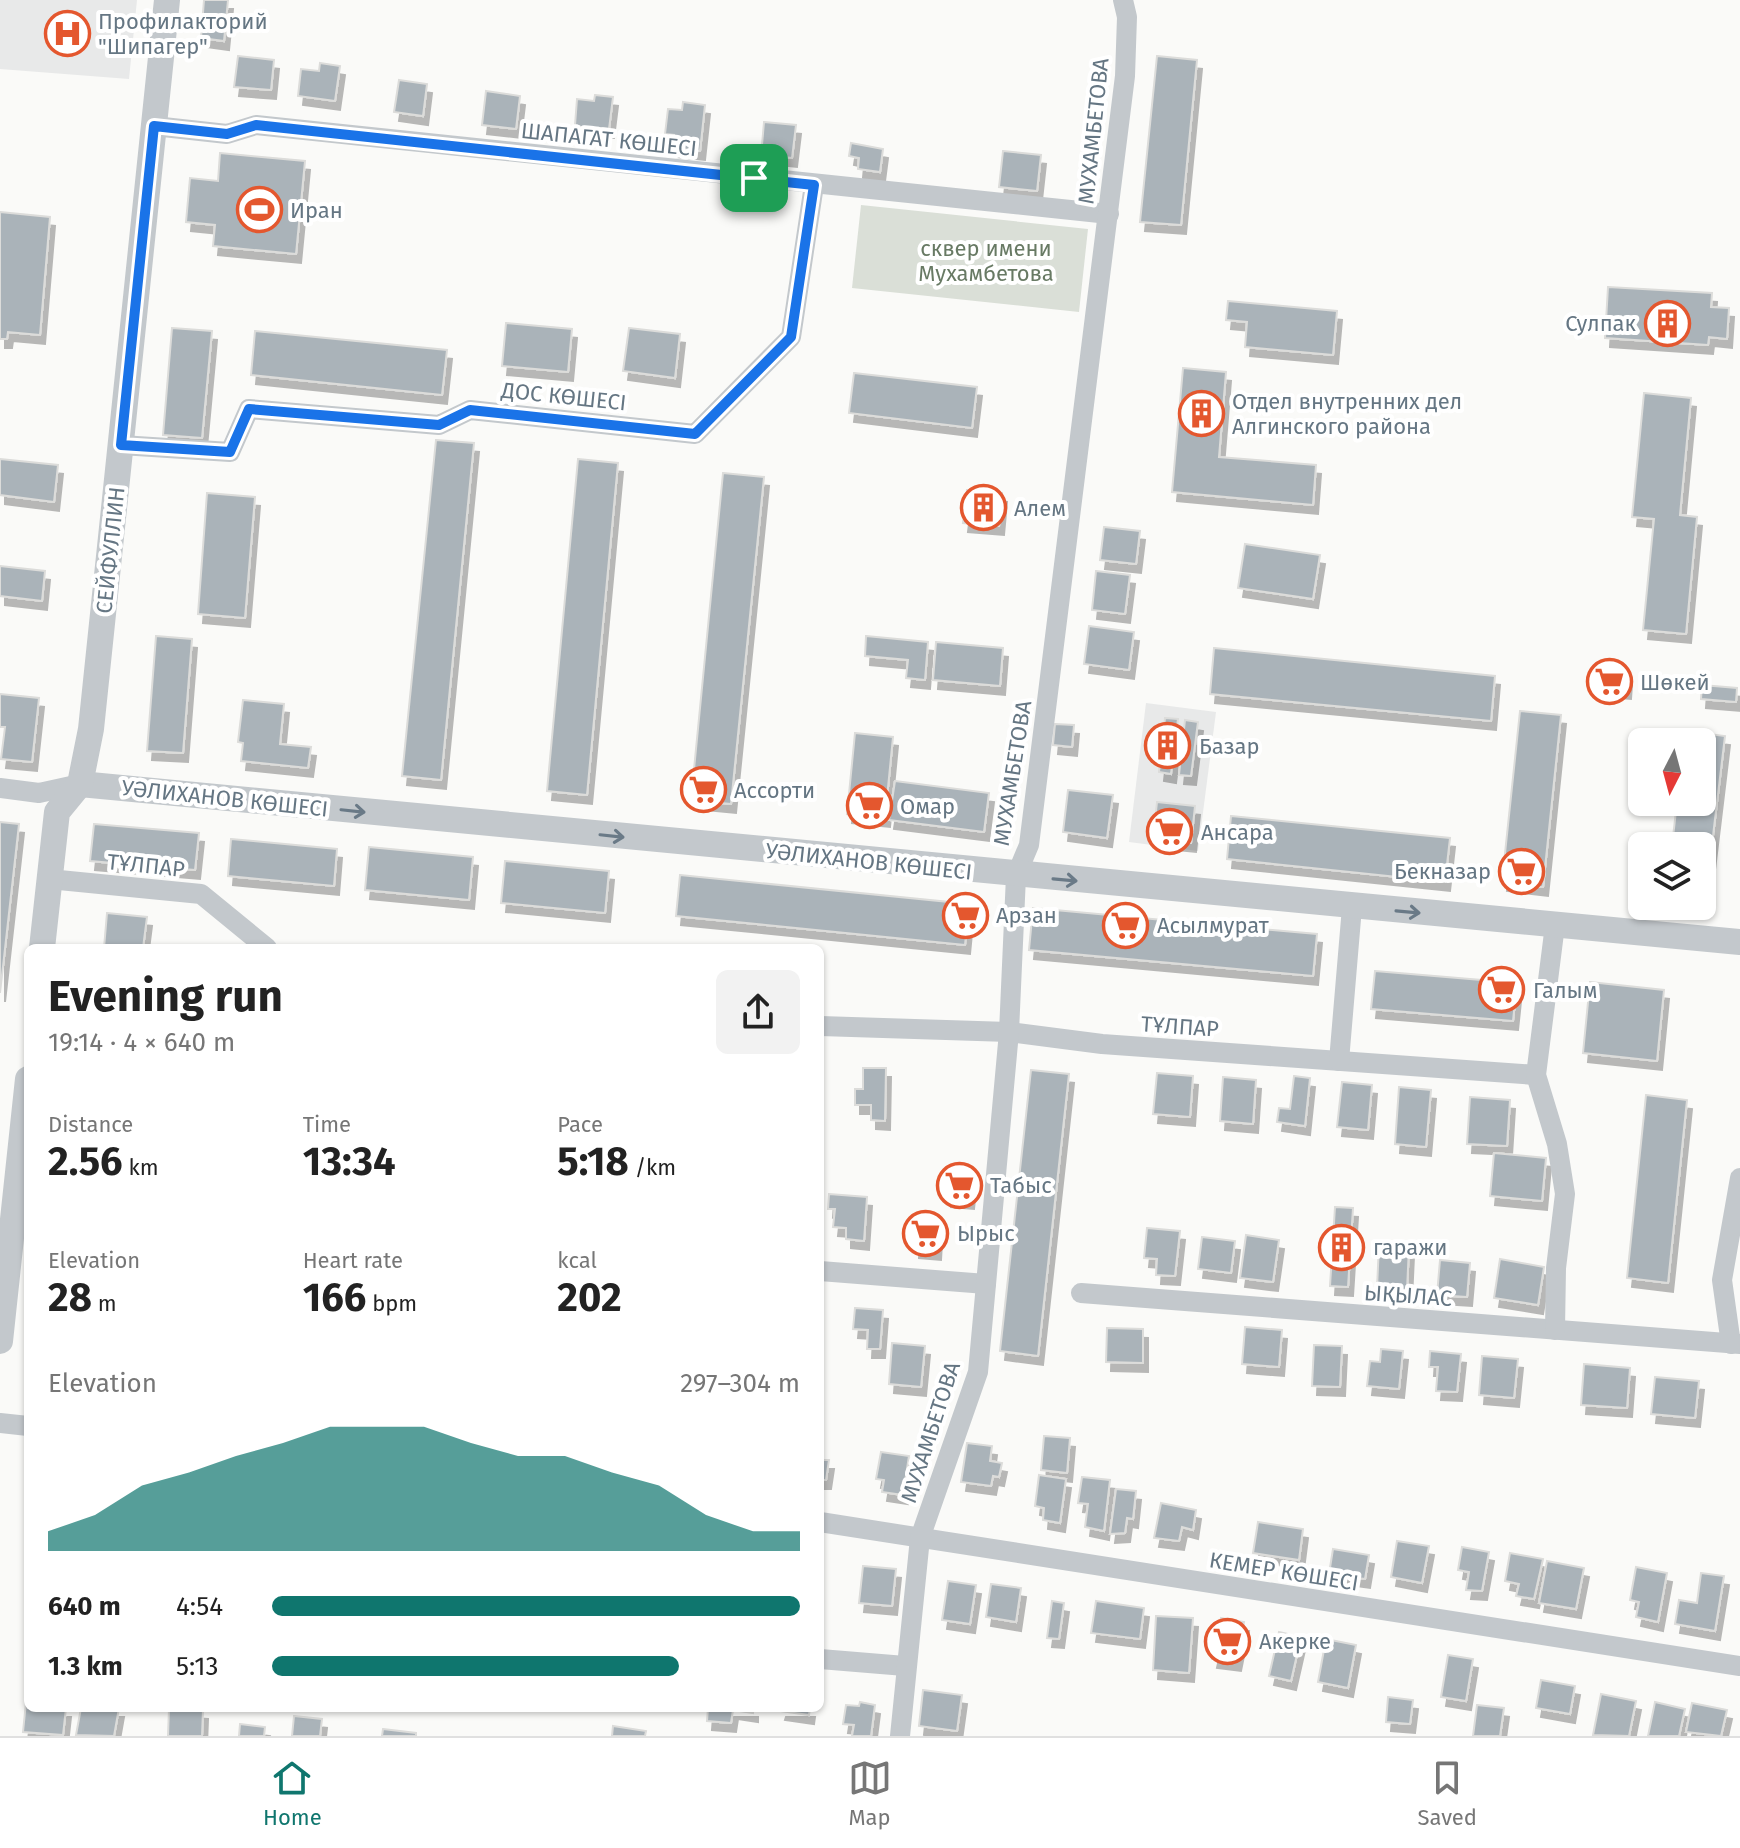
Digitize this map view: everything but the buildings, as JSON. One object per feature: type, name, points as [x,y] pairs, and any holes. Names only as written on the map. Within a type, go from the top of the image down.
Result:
[{"type":"street","name":"СЕЙФУЛЛИН","points":[[42,944],[57,812],[80,784],[91,729],[167,0]]},
{"type":"street","name":"МУХАМБЕТОВА","points":[[900,1736],[920,1538],[978,1372],[1009,1032],[1016,876],[1029,845],[1109,214],[1125,76],[1127,17],[1123,0]]},
{"type":"street","name":"ШАПАГАТ КӨШЕСІ","points":[[154,126],[227,134],[256,125],[1109,214]]},
{"type":"street","name":"ДОС КӨШЕСІ","points":[[121,445],[230,452],[249,409],[439,425],[470,410],[695,434],[791,337],[814,185]]},
{"type":"street","name":"УӘЛИХАНОВ КӨШЕСІ","points":[[0,788],[39,793],[80,784],[1016,876],[1740,942]]},
{"type":"street","name":"ТҰЛПАР","points":[[49,879],[201,894],[262,944]]},
{"type":"street","points":[[1339,1061],[1352,907]]},
{"type":"street","points":[[1555,925],[1536,1075],[1557,1144],[1565,1194],[1556,1268],[1555,1330]]},
{"type":"street","name":"ТҰЛПАР","points":[[824,1026],[1009,1032],[1102,1044],[1536,1075]]},
{"type":"street","points":[[0,1341],[24,1116]]},
{"type":"street","points":[[1736,1344],[1722,1280],[1740,1178]]},
{"type":"street","points":[[824,1271],[986,1284]]},
{"type":"street","name":"ЫҚЫЛАС","points":[[1081,1293],[1736,1344]]},
{"type":"street","points":[[0,1423],[24,1426]]},
{"type":"street","name":"КЕМЕР КӨШЕСІ","points":[[824,1523],[1740,1666]]},
{"type":"street","points":[[824,1659],[905,1666]]},
{"type":"shaded area","name":"Профилакторий \"Шипагер\"","points":[[0,0],[137,0],[129,79],[0,69]]},
{"type":"shaded area","name":"Базар","points":[[1146,703],[1216,712],[1198,851],[1129,842]]},
{"type":"green space","name":"сквер имени Мухамбетова","points":[[861,205],[1088,229],[1079,312],[852,288]]},
{"type":"place","name":"Профилакторий \"Шипагер\"","points":[[67,34]]},
{"type":"place","name":"Иран","points":[[259,210]]},
{"type":"place","name":"Сулпак","points":[[1667,323]]},
{"type":"place","name":"Отдел внутренних дел Алгинского района","points":[[1201,414]]},
{"type":"place","name":"Алем","points":[[983,508]]},
{"type":"place","name":"Шөкей","points":[[1609,682]]},
{"type":"place","name":"Базар","points":[[1168,746]]},
{"type":"place","name":"Ассорти","points":[[703,790]]},
{"type":"place","name":"Омар","points":[[869,806]]},
{"type":"place","name":"Ансара","points":[[1170,832]]},
{"type":"place","name":"Бекназар","points":[[1522,871]]},
{"type":"place","name":"Арзан","points":[[965,915]]},
{"type":"place","name":"Асылмурат","points":[[1126,925]]},
{"type":"place","name":"Галым","points":[[1502,990]]},
{"type":"place","name":"Табыс","points":[[959,1185]]},
{"type":"place","name":"Ырыс","points":[[926,1233]]},
{"type":"place","name":"гаражи","points":[[1342,1247]]},
{"type":"place","name":"Акерке","points":[[1228,1641]]},
{"type":"route","points":[[256,125],[754,178],[814,185],[791,337],[695,434],[470,410],[439,425],[249,409],[230,452],[121,445],[154,126],[227,134],[256,125]]}]
